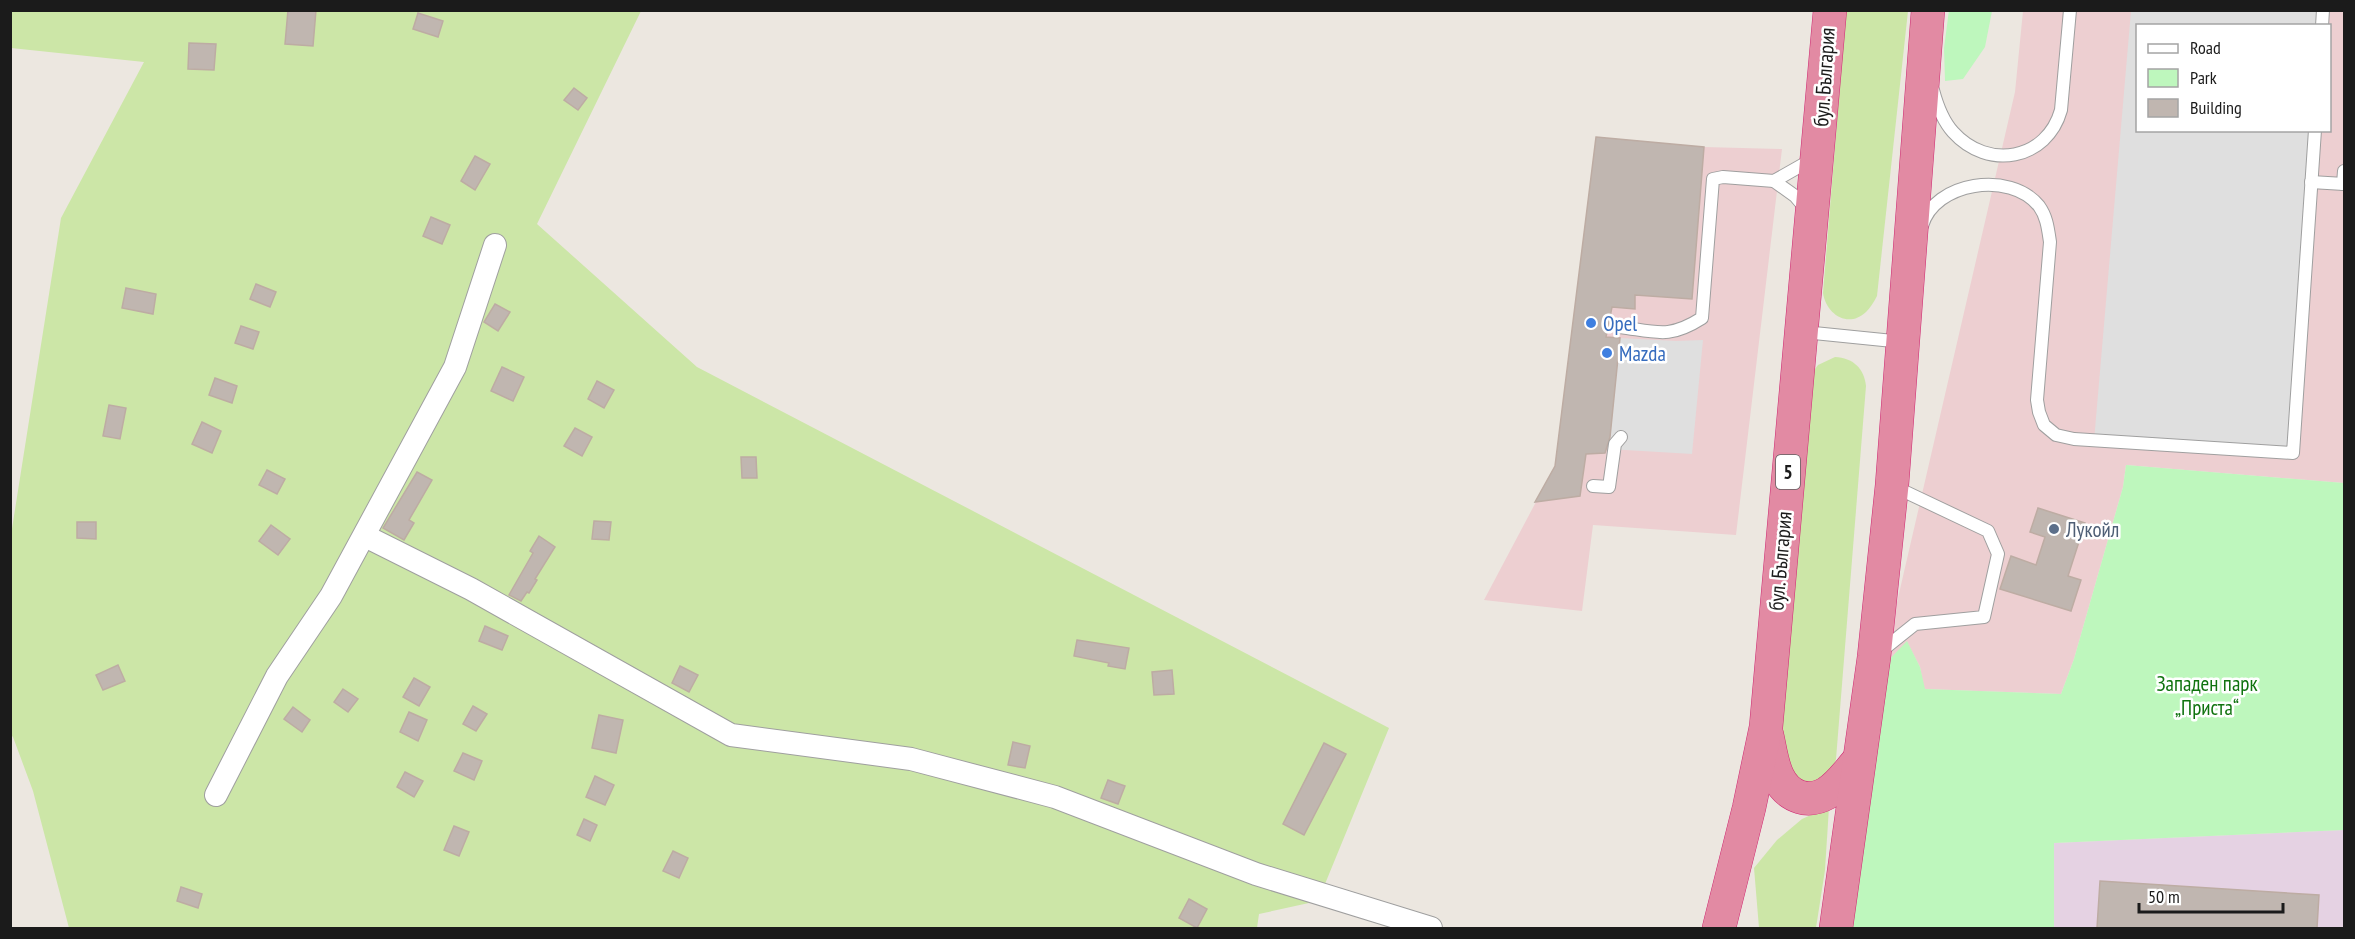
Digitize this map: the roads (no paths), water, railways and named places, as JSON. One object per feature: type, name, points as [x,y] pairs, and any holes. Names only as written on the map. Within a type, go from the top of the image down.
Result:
[{"type":"highway","name":"бул. България","points":[[1719,928],[1749,808],[1766,727],[1830,10]]},
{"type":"highway","points":[[1836,928],[1874,657],[1892,485],[1927,25]]},
{"type":"highway","points":[[1766,727],[1777,773],[1783,787],[1793,795],[1816,798],[1827,793],[1859,760]]},
{"type":"street","points":[[216,795],[277,676],[331,596],[455,367],[495,245]]},
{"type":"street","points":[[365,536],[471,590],[731,735],[911,759],[1055,797],[1256,874],[1431,928]]},
{"type":"lane","points":[[1927,25],[1935,100],[1943,117],[1954,133],[1984,153],[2003,156],[2035,148],[2048,138],[2057,122],[2061,110],[2070,10]]},
{"type":"lane","points":[[1908,277],[1924,220],[1935,205],[1954,193],[1983,184],[2007,185],[2023,192],[2039,206],[2047,221],[2050,242],[2037,400],[2044,425],[2056,435],[2074,439],[2293,453],[2315,132]]},
{"type":"lane","points":[[1620,327],[1668,333],[1687,328],[1702,318],[1713,180],[1723,177],[1774,181],[1809,162],[1818,153]]},
{"type":"lane","points":[[2311,182],[2344,184],[2344,171]]},
{"type":"lane","points":[[1774,181],[1804,205],[1812,220]]},
{"type":"lane","points":[[1802,331],[1904,342]]},
{"type":"lane","points":[[1593,486],[1609,487],[1615,444],[1622,437]]},
{"type":"lane","points":[[1874,657],[1915,624],[1984,617],[1998,554],[1988,531],[1892,485]]},
{"type":"place","name":"Opel","points":[[1591,323]]},
{"type":"place","name":"Mazda","points":[[1607,353]]},
{"type":"place","name":"Лукойл","points":[[2054,529]]},
{"type":"park label","name":"Западен парк „Приста“","points":[[2207,695]]}]
